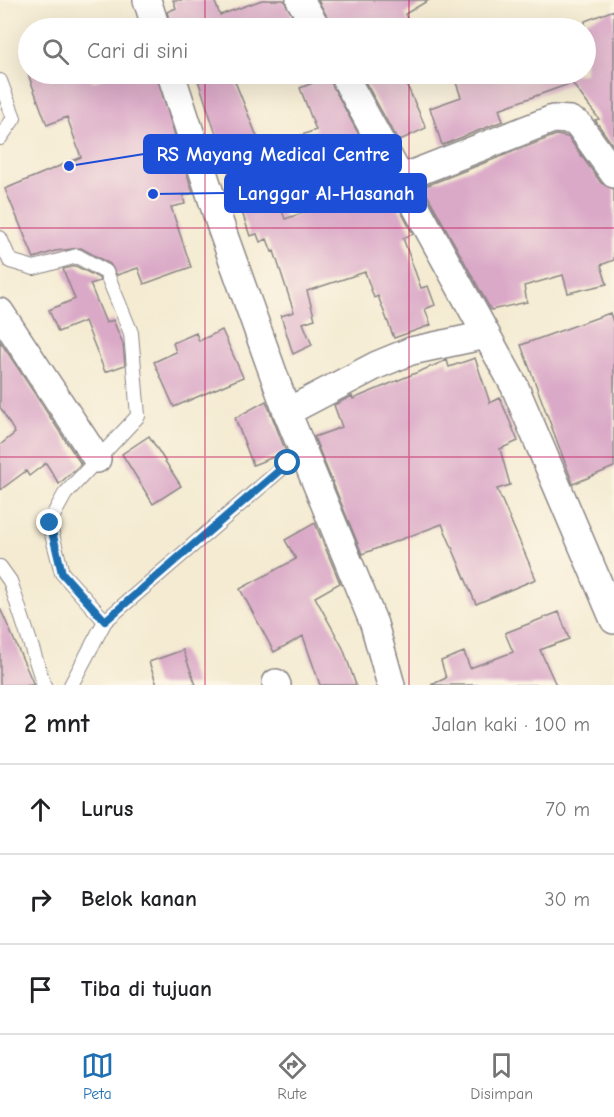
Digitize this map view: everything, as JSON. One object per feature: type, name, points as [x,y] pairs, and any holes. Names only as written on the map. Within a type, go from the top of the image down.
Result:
[{"type":"street","points":[[147,0],[153,18]]},
{"type":"street","points":[[300,0],[311,18]]},
{"type":"street","points":[[174,84],[287,412],[374,624],[391,685]]},
{"type":"street","points":[[349,84],[514,386],[614,620]]},
{"type":"street","points":[[402,178],[553,119],[570,120],[579,125],[614,174]]},
{"type":"street","points":[[0,312],[97,459]]},
{"type":"street","points":[[287,412],[377,365],[411,351],[486,335]]},
{"type":"lane","points":[[0,81],[14,118],[0,138]]},
{"type":"lane","points":[[0,238],[10,261],[34,268],[77,256],[106,272],[131,333],[138,416],[65,494],[50,523],[62,573],[105,621]]},
{"type":"lane","points":[[71,685],[105,621],[302,451]]},
{"type":"lane","points":[[0,567],[10,581],[44,685]]},
{"type":"building","points":[[173,0],[214,0],[220,15],[262,0],[284,0],[294,18],[168,18],[167,12],[176,8]]},
{"type":"building","points":[[318,0],[429,0],[405,14],[407,18],[328,18]]},
{"type":"building","points":[[614,10],[614,147],[595,120],[599,119],[573,84],[596,84],[596,18],[593,18]]},
{"type":"building","points":[[32,84],[159,84],[193,193],[183,196],[185,204],[171,207],[191,267],[144,284],[138,268],[117,275],[110,264],[81,248],[55,251],[34,258],[5,189],[81,157],[67,117],[47,125]]},
{"type":"building","points":[[199,84],[236,84],[262,149],[316,130],[300,88],[310,84],[332,84],[369,154],[276,195],[285,219],[386,184],[413,234],[403,238],[421,288],[428,286],[435,305],[425,309],[431,325],[394,338],[378,296],[374,298],[365,272],[307,291],[315,319],[303,323],[312,345],[293,354],[281,316],[294,312],[274,251],[272,252],[267,239],[260,242],[257,234],[250,236]]},
{"type":"building","points":[[367,84],[406,84],[426,128],[398,141]]},
{"type":"building","points":[[456,84],[569,84],[499,109],[503,121],[442,145],[430,108],[461,97]]},
{"type":"building","points":[[556,135],[568,137],[601,183],[614,189],[614,260],[601,265],[607,284],[568,293],[563,275],[524,286],[527,302],[491,310],[423,187]]},
{"type":"building","points":[[76,266],[99,278],[100,281],[90,284],[106,323],[113,320],[123,344],[125,365],[105,372],[85,321],[58,332],[49,310],[75,299],[63,269]]},
{"type":"building","points":[[610,313],[614,325],[614,467],[573,484],[521,345]]},
{"type":"building","points":[[222,330],[243,377],[174,407],[154,362],[176,352],[173,343],[196,333],[199,341]]},
{"type":"building","points":[[0,341],[81,464],[59,484],[46,463],[29,476],[26,471],[0,490],[0,445],[15,433],[0,407]]},
{"type":"building","points":[[475,358],[490,403],[500,398],[518,441],[500,449],[510,485],[497,489],[536,579],[476,604],[442,524],[362,554],[314,437],[342,427],[334,405],[352,396],[353,399],[447,360],[449,367]]},
{"type":"building","points":[[266,401],[286,452],[253,465],[235,418]]},
{"type":"building","points":[[149,436],[181,486],[153,504],[122,454]]},
{"type":"building","points":[[315,523],[340,583],[315,597],[343,648],[356,685],[320,685],[303,636],[274,652],[240,589],[296,559],[285,540]]},
{"type":"building","points":[[0,608],[34,685],[0,685]]},
{"type":"building","points":[[559,612],[569,639],[540,650],[556,685],[431,685],[446,678],[441,661],[464,652],[470,668],[513,652],[505,633]]},
{"type":"building","points":[[183,650],[196,685],[157,685],[149,662]]},
{"type":"place","name":"RS Mayang Medical Centre","points":[[69,166]]},
{"type":"place","name":"Langgar Al-Hasanah","points":[[153,194]]},
{"type":"route","points":[[50,523],[62,573],[105,621],[288,463]]}]
